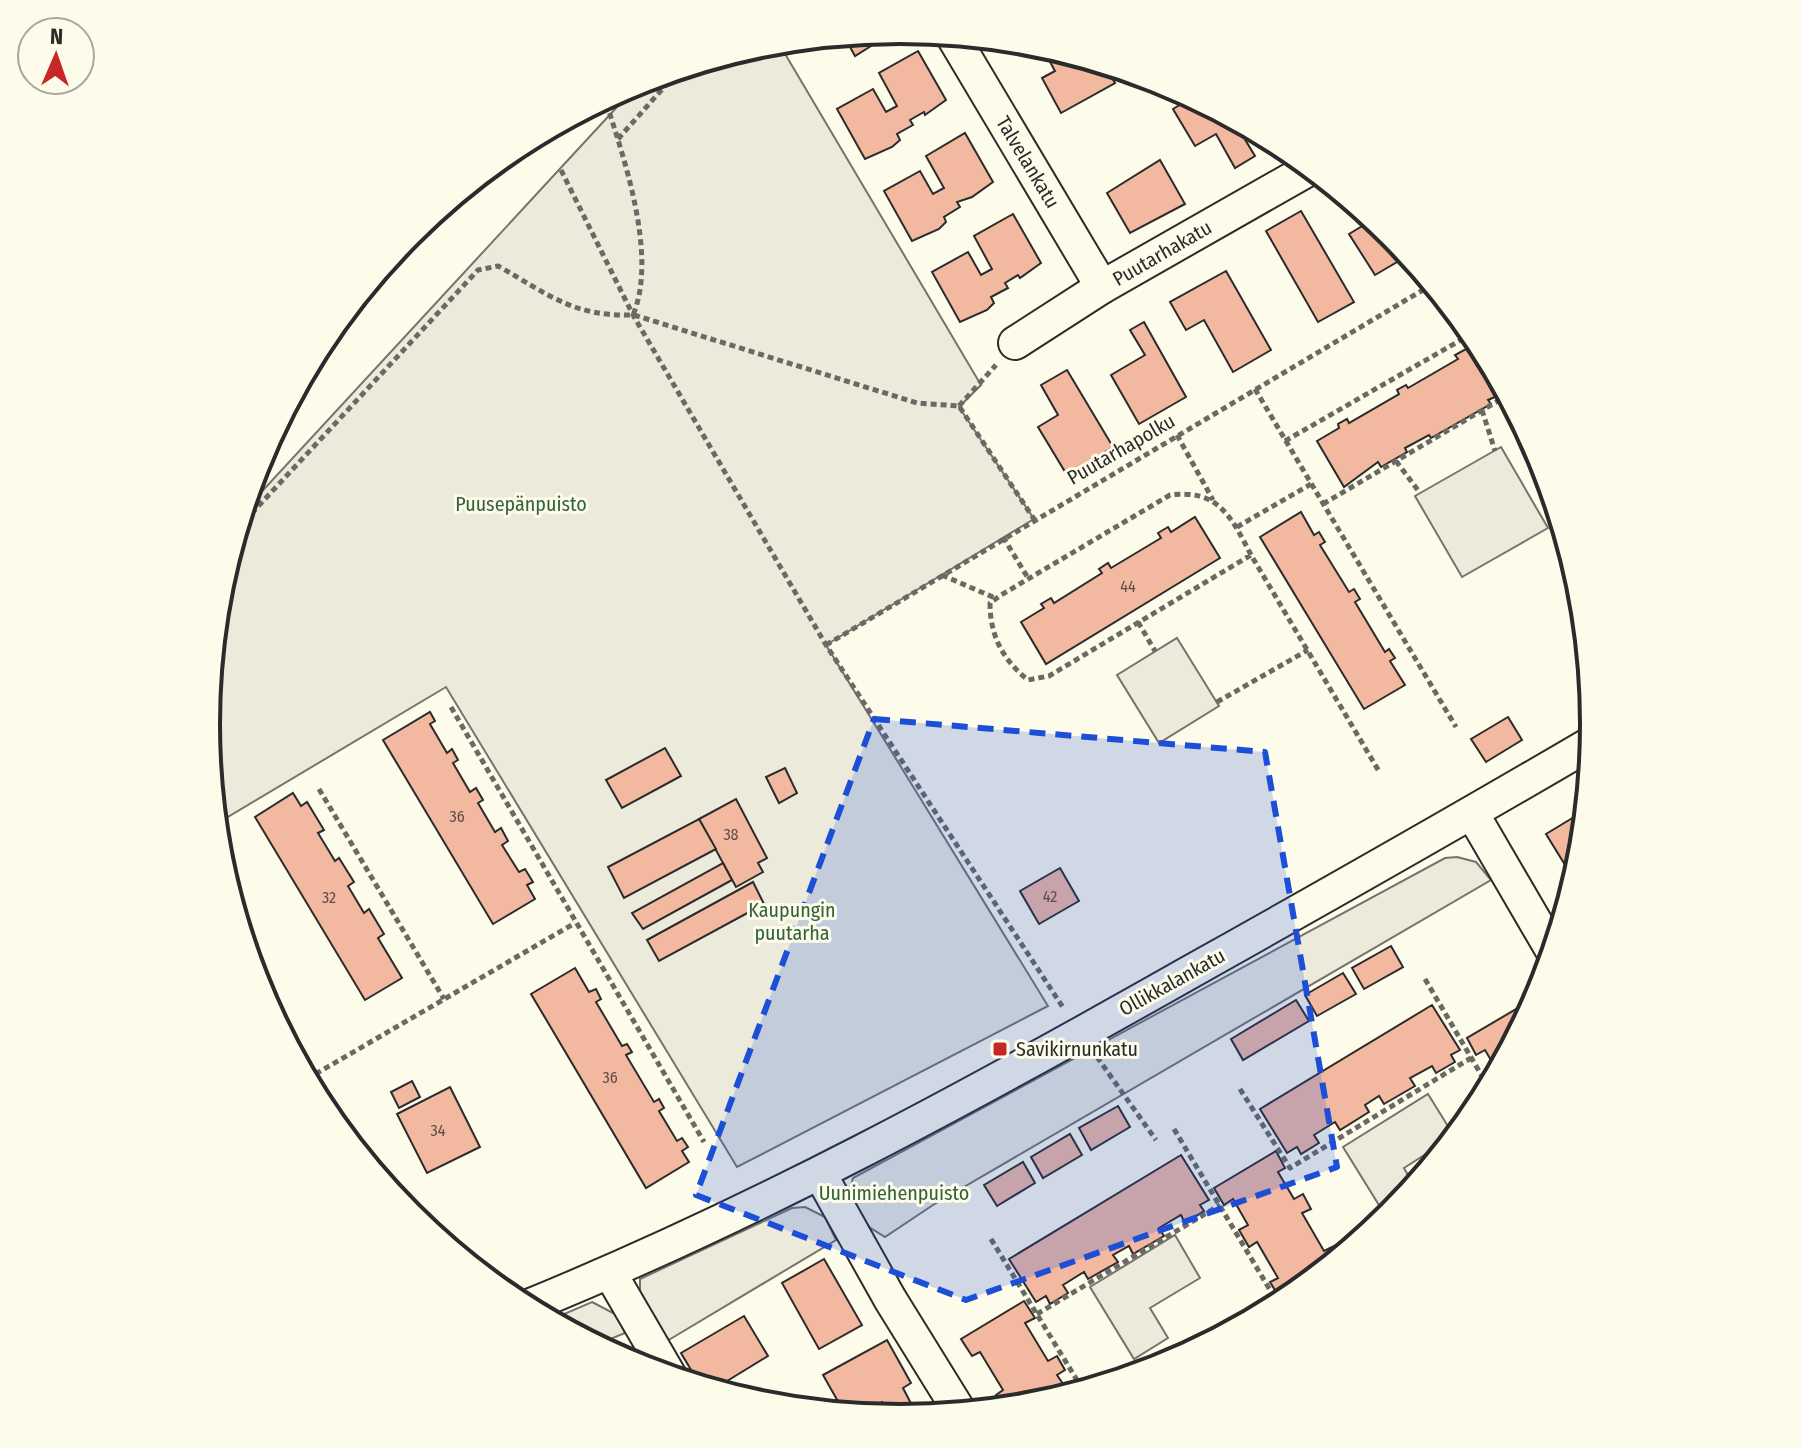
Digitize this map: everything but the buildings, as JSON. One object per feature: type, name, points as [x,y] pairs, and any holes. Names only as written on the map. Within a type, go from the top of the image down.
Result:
[{"type":"street","name":"Talvelankatu","points":[[960,47],[1102,287]]},
{"type":"street","name":"Puutarhakatu","points":[[1015,343],[1102,287],[1300,175]]},
{"type":"street","name":"Ollikkalankatu","points":[[541,1301],[610,1273],[820,1174],[1080,1035],[1579,750]]},
{"type":"street","points":[[1472,813],[1545,939]]},
{"type":"street","points":[[820,1174],[890,1299],[954,1402]]},
{"type":"street","points":[[610,1273],[661,1360]]},
{"type":"path","points":[[618,139],[664,87]]},
{"type":"path","points":[[609,110],[642,246],[642,294],[633,315]]},
{"type":"path","points":[[561,170],[633,315],[826,645],[1080,1035],[1156,1140]]},
{"type":"path","points":[[256,509],[478,270],[498,266],[579,311],[599,316],[633,315],[917,403],[959,406]]},
{"type":"path","name":"Puutarhapolku","points":[[826,645],[1423,290]]},
{"type":"path","points":[[1285,441],[1461,340]]},
{"type":"path","points":[[959,406],[1015,343]]},
{"type":"path","points":[[1255,389],[1456,727]]},
{"type":"path","points":[[1323,504],[1498,401]]},
{"type":"path","points":[[959,406],[1034,519]]},
{"type":"path","points":[[1482,410],[1495,451]]},
{"type":"path","points":[[1177,435],[1213,501],[1237,527],[1380,773]]},
{"type":"path","points":[[1396,461],[1420,493]]},
{"type":"path","points":[[1237,527],[1311,484]]},
{"type":"path","points":[[1213,501],[1192,492],[1170,495],[996,598],[990,603],[990,628],[1011,666],[1028,680],[1049,676],[1251,555]]},
{"type":"path","points":[[1003,537],[1028,578]]},
{"type":"path","points":[[941,575],[996,598]]},
{"type":"path","points":[[1138,622],[1155,651]]},
{"type":"path","points":[[1217,702],[1308,650]]},
{"type":"path","points":[[451,707],[704,1142]]},
{"type":"path","points":[[319,789],[444,999]]},
{"type":"path","points":[[318,1073],[575,923]]},
{"type":"path","points":[[1425,979],[1482,1076]]},
{"type":"path","points":[[1240,1089],[1290,1168],[1471,1058]]},
{"type":"path","points":[[1174,1129],[1272,1293]]},
{"type":"path","points":[[1037,1314],[1220,1205]]},
{"type":"path","points":[[991,1239],[1077,1381]]},
{"type":"highlighted area","points":[[874,719],[1265,752],[1337,1167],[966,1300],[696,1195]]},
{"type":"green space","name":"Puusepänpuisto","points":[[785,54],[981,385],[959,407],[1034,519],[826,645],[1048,1006],[737,1167],[446,687],[227,818],[220,724],[226,635],[244,548],[262,491],[618,106],[682,80]]},
{"type":"green space","points":[[1501,447],[1548,528],[1462,577],[1415,496]]},
{"type":"green space","points":[[1177,638],[1219,706],[1159,743],[1117,675]]},
{"type":"green space","name":"Uunimiehenpuisto","points":[[1457,857],[1476,862],[1491,880],[933,1205],[885,1237],[869,1227],[849,1193],[853,1178],[1445,858]]},
{"type":"green space","points":[[1428,1094],[1448,1127],[1428,1153],[1404,1168],[1408,1176],[1380,1206],[1343,1147]]},
{"type":"green space","name":"Uunimiehenpuisto","points":[[805,1207],[825,1217],[836,1240],[667,1341],[640,1301],[640,1279],[792,1208]]},
{"type":"green space","points":[[1175,1235],[1200,1278],[1150,1308],[1168,1338],[1134,1359],[1090,1287]]},
{"type":"green space","points":[[592,1302],[617,1315],[625,1333],[611,1339],[563,1314]]},
{"type":"place","name":"Savikirnunkatu","points":[[1000,1049]]},
{"type":"park label","name":"Kaupungin puutarha","points":[[792,922]]}]
